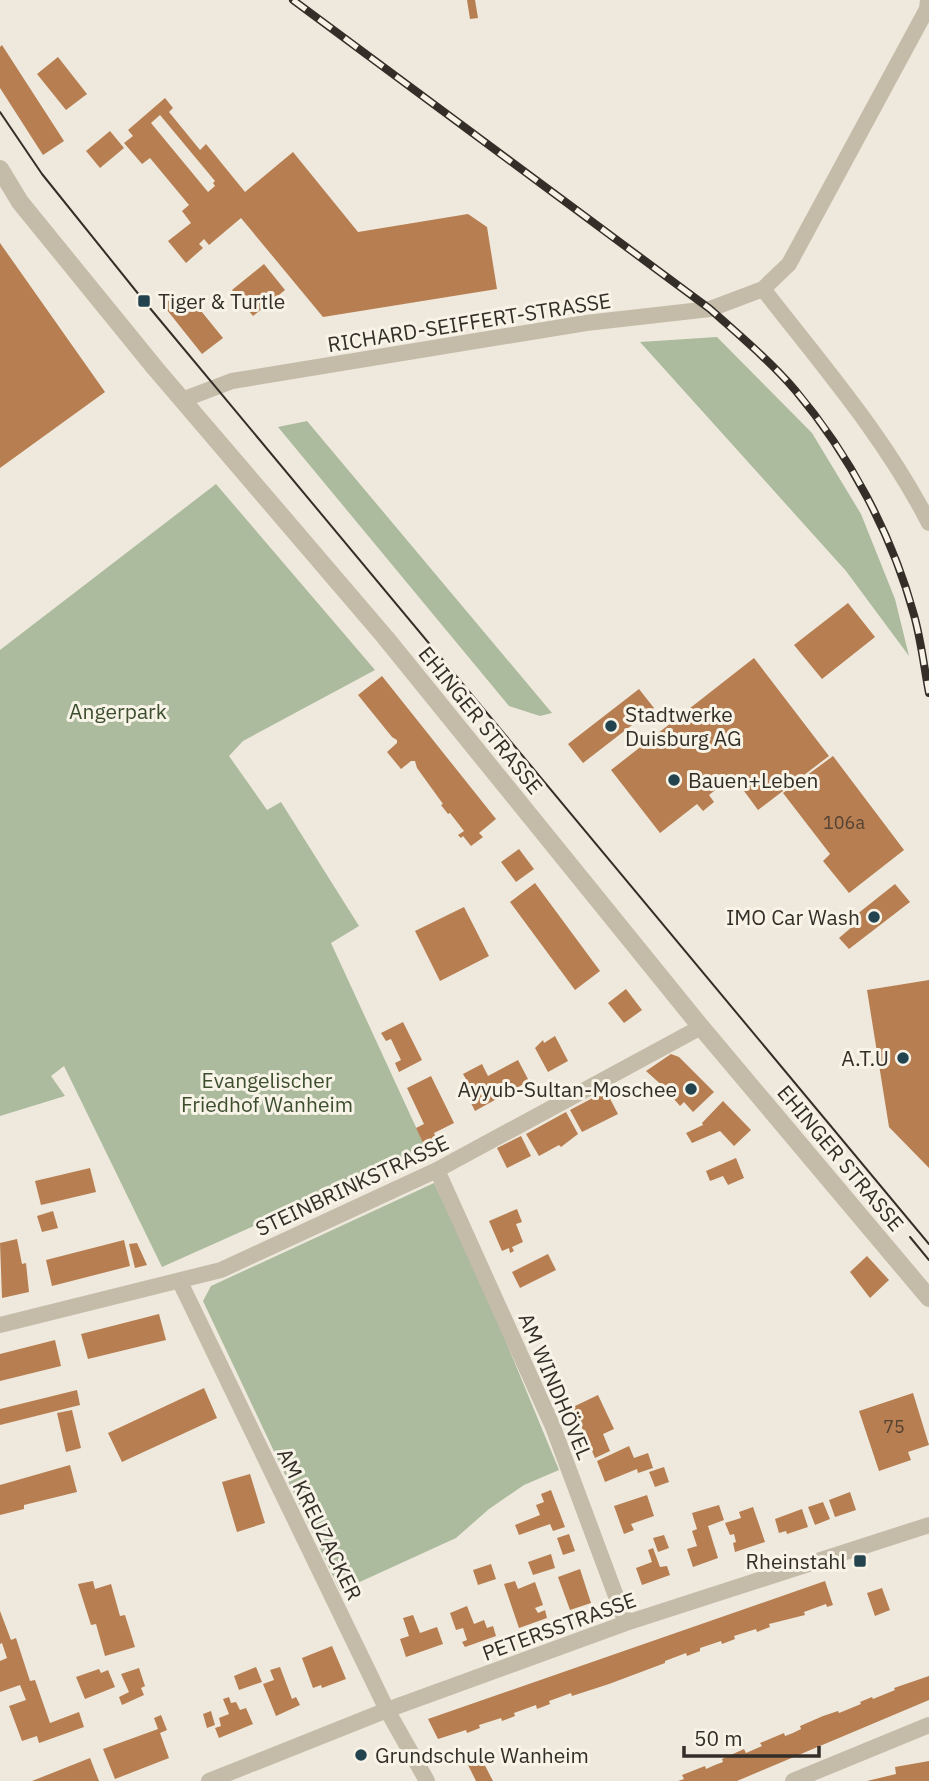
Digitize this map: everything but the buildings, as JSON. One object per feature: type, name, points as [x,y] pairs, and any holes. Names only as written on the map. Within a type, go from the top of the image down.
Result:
[{"type":"street","name":"RICHARD-SEIFFERT-STRASSE","points":[[182,400],[232,381],[586,323],[710,309],[763,289],[789,264],[927,9],[928,0]]},
{"type":"street","name":"EHINGER STRASSE","points":[[0,169],[20,202],[182,400],[385,637],[701,1027],[929,1298]]},
{"type":"street","points":[[763,289],[888,450],[929,523]]},
{"type":"street","name":"STEINBRINKSTRASSE","points":[[0,1325],[221,1270],[436,1170],[701,1027]]},
{"type":"street","name":"AM WINDHÖVEL","points":[[436,1170],[553,1427],[626,1623]]},
{"type":"street","name":"AM KREUZACKER","points":[[180,1282],[387,1710],[427,1781]]},
{"type":"street","name":"PETERSSTRASSE","points":[[209,1781],[387,1710],[626,1623],[929,1525]]},
{"type":"street","points":[[793,1781],[929,1725]]},
{"type":"green space","points":[[717,337],[812,433],[861,514],[895,599],[909,656],[846,571],[640,342]]},
{"type":"green space","points":[[307,421],[552,713],[540,716],[509,706],[278,427]]},
{"type":"green space","points":[[216,484],[375,670],[243,741],[229,756],[267,810],[281,802],[359,926],[331,943],[426,1149],[162,1267],[64,1066],[51,1076],[65,1096],[0,1116],[0,650]]},
{"type":"green space","points":[[434,1183],[483,1286],[559,1470],[524,1485],[489,1509],[456,1538],[340,1591],[203,1301],[211,1286]]},
{"type":"tram line","points":[[0,112],[42,174],[144,301],[929,1244]]},
{"type":"tram line","points":[[910,1237],[929,1260]]},
{"type":"railway","points":[[293,0],[710,309],[785,379],[815,415],[851,468],[881,525],[914,615],[929,693]]},
{"type":"place","name":"Tiger & Turtle","points":[[144,301]]},
{"type":"place","name":"Stadtwerke Duisburg AG","points":[[611,726]]},
{"type":"place","name":"Bauen+Leben","points":[[674,780]]},
{"type":"place","name":"IMO Car Wash","points":[[874,917]]},
{"type":"place","name":"A.T.U","points":[[903,1058]]},
{"type":"place","name":"Ayyub-Sultan-Moschee","points":[[691,1089]]},
{"type":"place","name":"Rheinstahl","points":[[860,1561]]},
{"type":"place","name":"Grundschule Wanheim","points":[[361,1755]]},
{"type":"park label","name":"Angerpark","points":[[118,711]]},
{"type":"park label","name":"Evangelischer Friedhof Wanheim","points":[[267,1092]]}]
